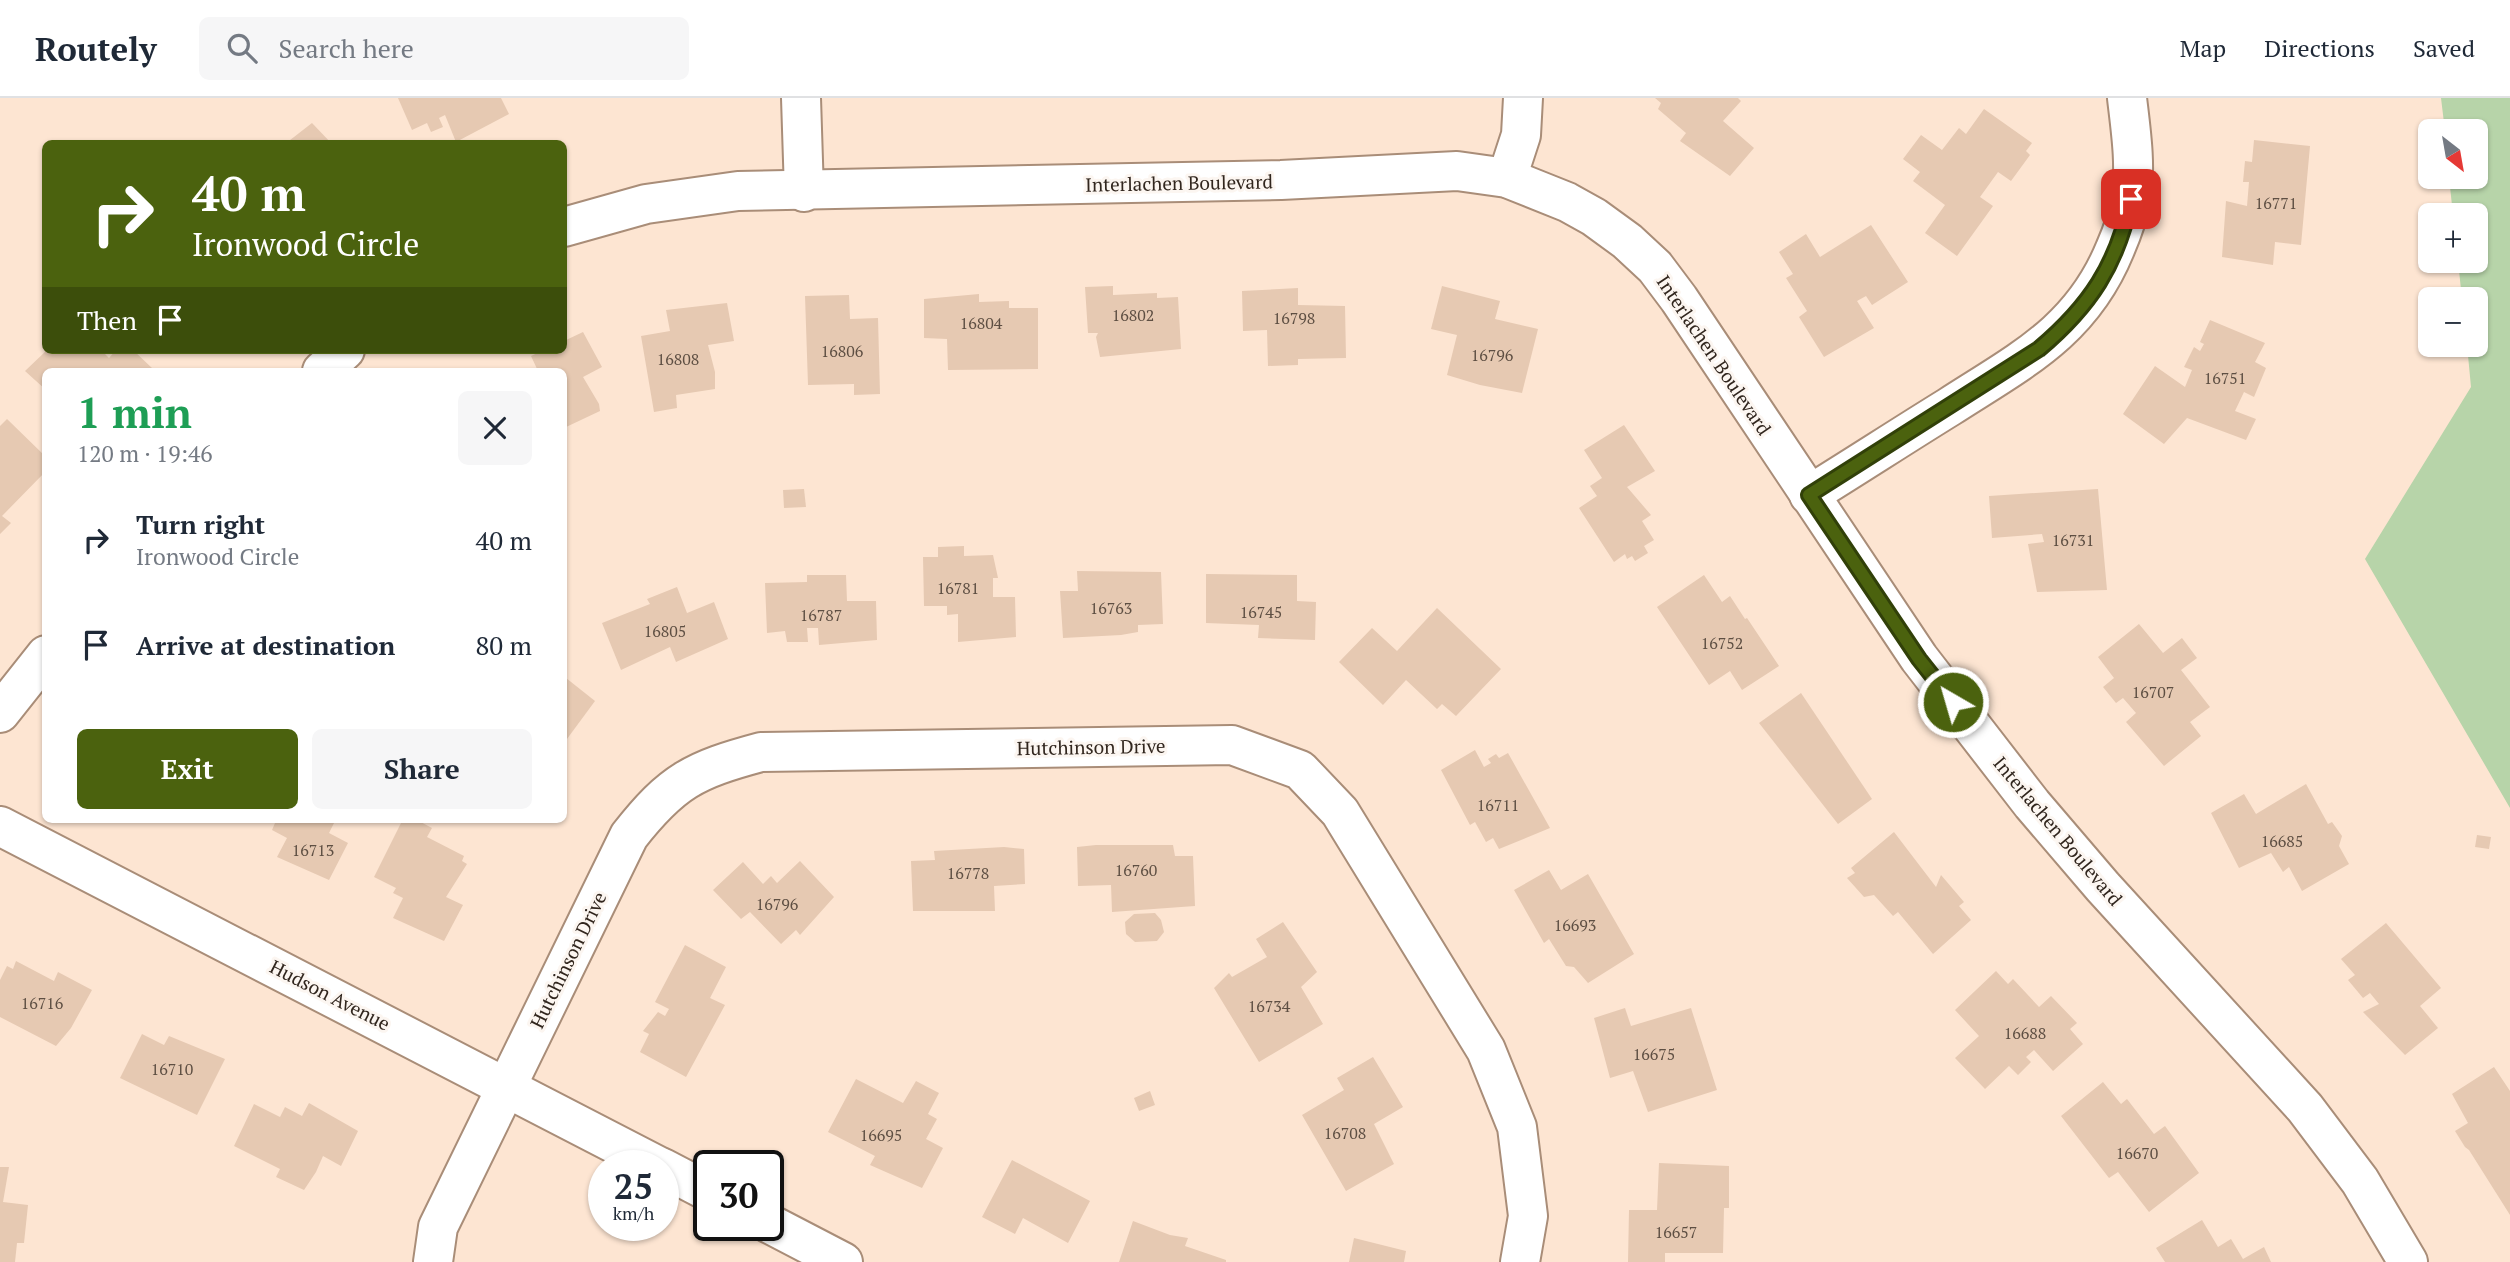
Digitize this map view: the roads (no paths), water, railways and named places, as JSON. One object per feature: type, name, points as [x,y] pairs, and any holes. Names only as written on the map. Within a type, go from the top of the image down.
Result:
[{"type":"street","points":[[802,98],[804,191]]},
{"type":"street","points":[[1507,178],[1521,135],[1523,98]]},
{"type":"street","points":[[1809,495],[2039,349],[2082,308],[2099,284],[2128,212],[2134,168],[2127,98]]},
{"type":"street","name":"Interlachen Boulevard","points":[[567,226],[646,204],[738,191],[1281,180],[1457,171],[1507,178],[1567,202],[1594,217],[1627,241],[1655,267],[1919,659],[2032,804],[2103,887],[2305,1108],[2360,1181],[2408,1262]]},
{"type":"street","points":[[324,368],[340,354]]},
{"type":"street","points":[[0,713],[42,660]]},
{"type":"street","name":"Hutchinson Drive","points":[[433,1262],[438,1227],[628,836],[654,804],[685,778],[723,762],[761,752],[1232,745],[1300,770],[1340,812],[1486,1049],[1517,1127],[1528,1216],[1520,1262]]},
{"type":"street","name":"Hudson Avenue","points":[[0,826],[628,1150]]},
{"type":"street","points":[[784,1231],[843,1262]]}]
